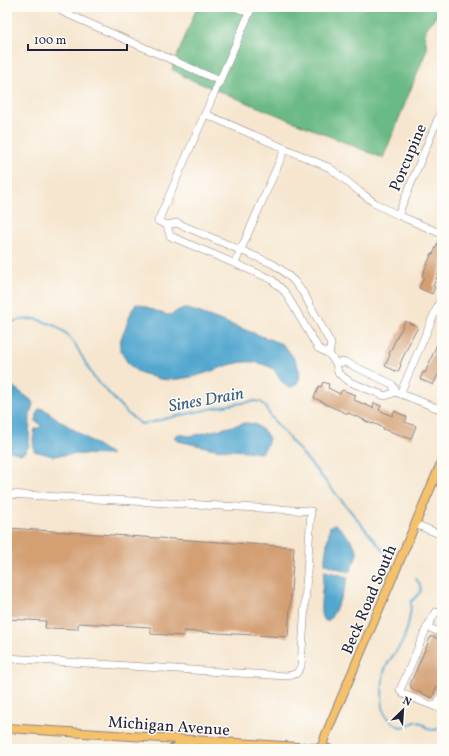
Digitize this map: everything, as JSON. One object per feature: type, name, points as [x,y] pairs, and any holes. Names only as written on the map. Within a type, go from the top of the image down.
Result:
[{"type":"main road","name":"Beck Road South","points":[[321,749],[442,460]]},
{"type":"main road","name":"Michigan Avenue","points":[[7,728],[329,749]]},
{"type":"main road","points":[[172,749],[205,741]]},
{"type":"street","points":[[66,7],[63,12],[220,80]]},
{"type":"street","points":[[235,7],[250,10],[158,221],[167,225],[177,223],[273,264],[283,271],[294,281],[304,294],[331,344],[329,354]]},
{"type":"street","name":"Porcupine","points":[[398,215],[442,109]]},
{"type":"street","points":[[205,114],[330,168],[376,204],[442,234]]},
{"type":"street","points":[[235,263],[285,149]]},
{"type":"street","points":[[167,225],[170,236],[271,279],[278,285],[285,292],[318,348],[329,354],[336,363],[338,373],[350,382],[385,396],[398,393],[442,410]]},
{"type":"street","points":[[398,393],[442,296]]},
{"type":"street","points":[[336,363],[345,362],[392,384],[398,393]]},
{"type":"street","points":[[7,494],[311,511],[301,666],[298,672],[294,675],[286,676],[7,658]]},
{"type":"street","points":[[415,524],[442,536]]},
{"type":"street","points":[[436,612],[427,627],[400,690],[403,694],[439,708],[442,693]]},
{"type":"street","points":[[427,627],[442,633]]},
{"type":"green space","points":[[197,7],[442,7],[442,11],[427,26],[425,36],[427,49],[383,158],[187,78],[172,69]]},
{"type":"water","points":[[138,304],[168,315],[182,309],[198,312],[282,344],[290,352],[297,364],[300,376],[299,381],[295,385],[288,387],[284,385],[272,368],[251,362],[233,364],[195,376],[164,380],[139,372],[132,368],[120,349],[121,338],[132,310],[135,305]]},
{"type":"water","points":[[7,380],[31,400],[33,404],[30,414],[29,445],[26,451],[21,454],[7,450]]},
{"type":"water","points":[[39,409],[44,409],[111,454],[76,454],[53,456],[34,451],[33,439],[35,429],[41,427],[40,424],[36,422],[37,412]]},
{"type":"water","points":[[245,423],[255,424],[265,432],[269,439],[262,452],[215,449],[178,441],[174,437],[178,434],[189,436],[196,435]]},
{"type":"water","points":[[335,524],[348,537],[357,552],[349,572],[325,564],[330,526]]},
{"type":"water","points":[[325,571],[348,577],[337,606],[329,620],[326,621],[321,614]]},
{"type":"building","points":[[440,239],[442,239],[442,266],[433,286],[435,287],[432,294],[419,288],[424,277],[422,276]]},
{"type":"building","points":[[405,321],[418,327],[400,364],[401,365],[398,372],[385,366],[390,355],[389,354]]},
{"type":"building","points":[[442,332],[442,367],[433,385],[420,379],[423,372],[425,373]]},
{"type":"building","points":[[323,382],[329,384],[328,388],[340,394],[342,390],[356,395],[354,400],[373,408],[374,403],[381,406],[379,410],[392,416],[394,411],[407,417],[405,422],[416,426],[411,439],[383,429],[384,428],[348,414],[314,398],[319,386],[321,387]]},
{"type":"building","points":[[7,528],[294,547],[288,637],[184,631],[184,636],[151,634],[151,627],[78,623],[78,629],[45,628],[46,621],[7,619]]},
{"type":"building","points":[[431,636],[442,640],[442,674],[432,698],[412,689],[410,684]]},
{"type":"waterway","name":"Sines Drain","points":[[7,323],[36,319],[54,325],[67,334],[75,344],[94,378],[127,413],[141,424],[229,405],[255,401],[261,402],[271,417],[386,554]]},
{"type":"waterway","name":"Sines Drain","points":[[416,579],[420,585],[421,591],[411,602],[409,620],[404,638],[385,669],[382,702],[386,716],[401,727],[418,722],[431,730],[442,727]]}]
